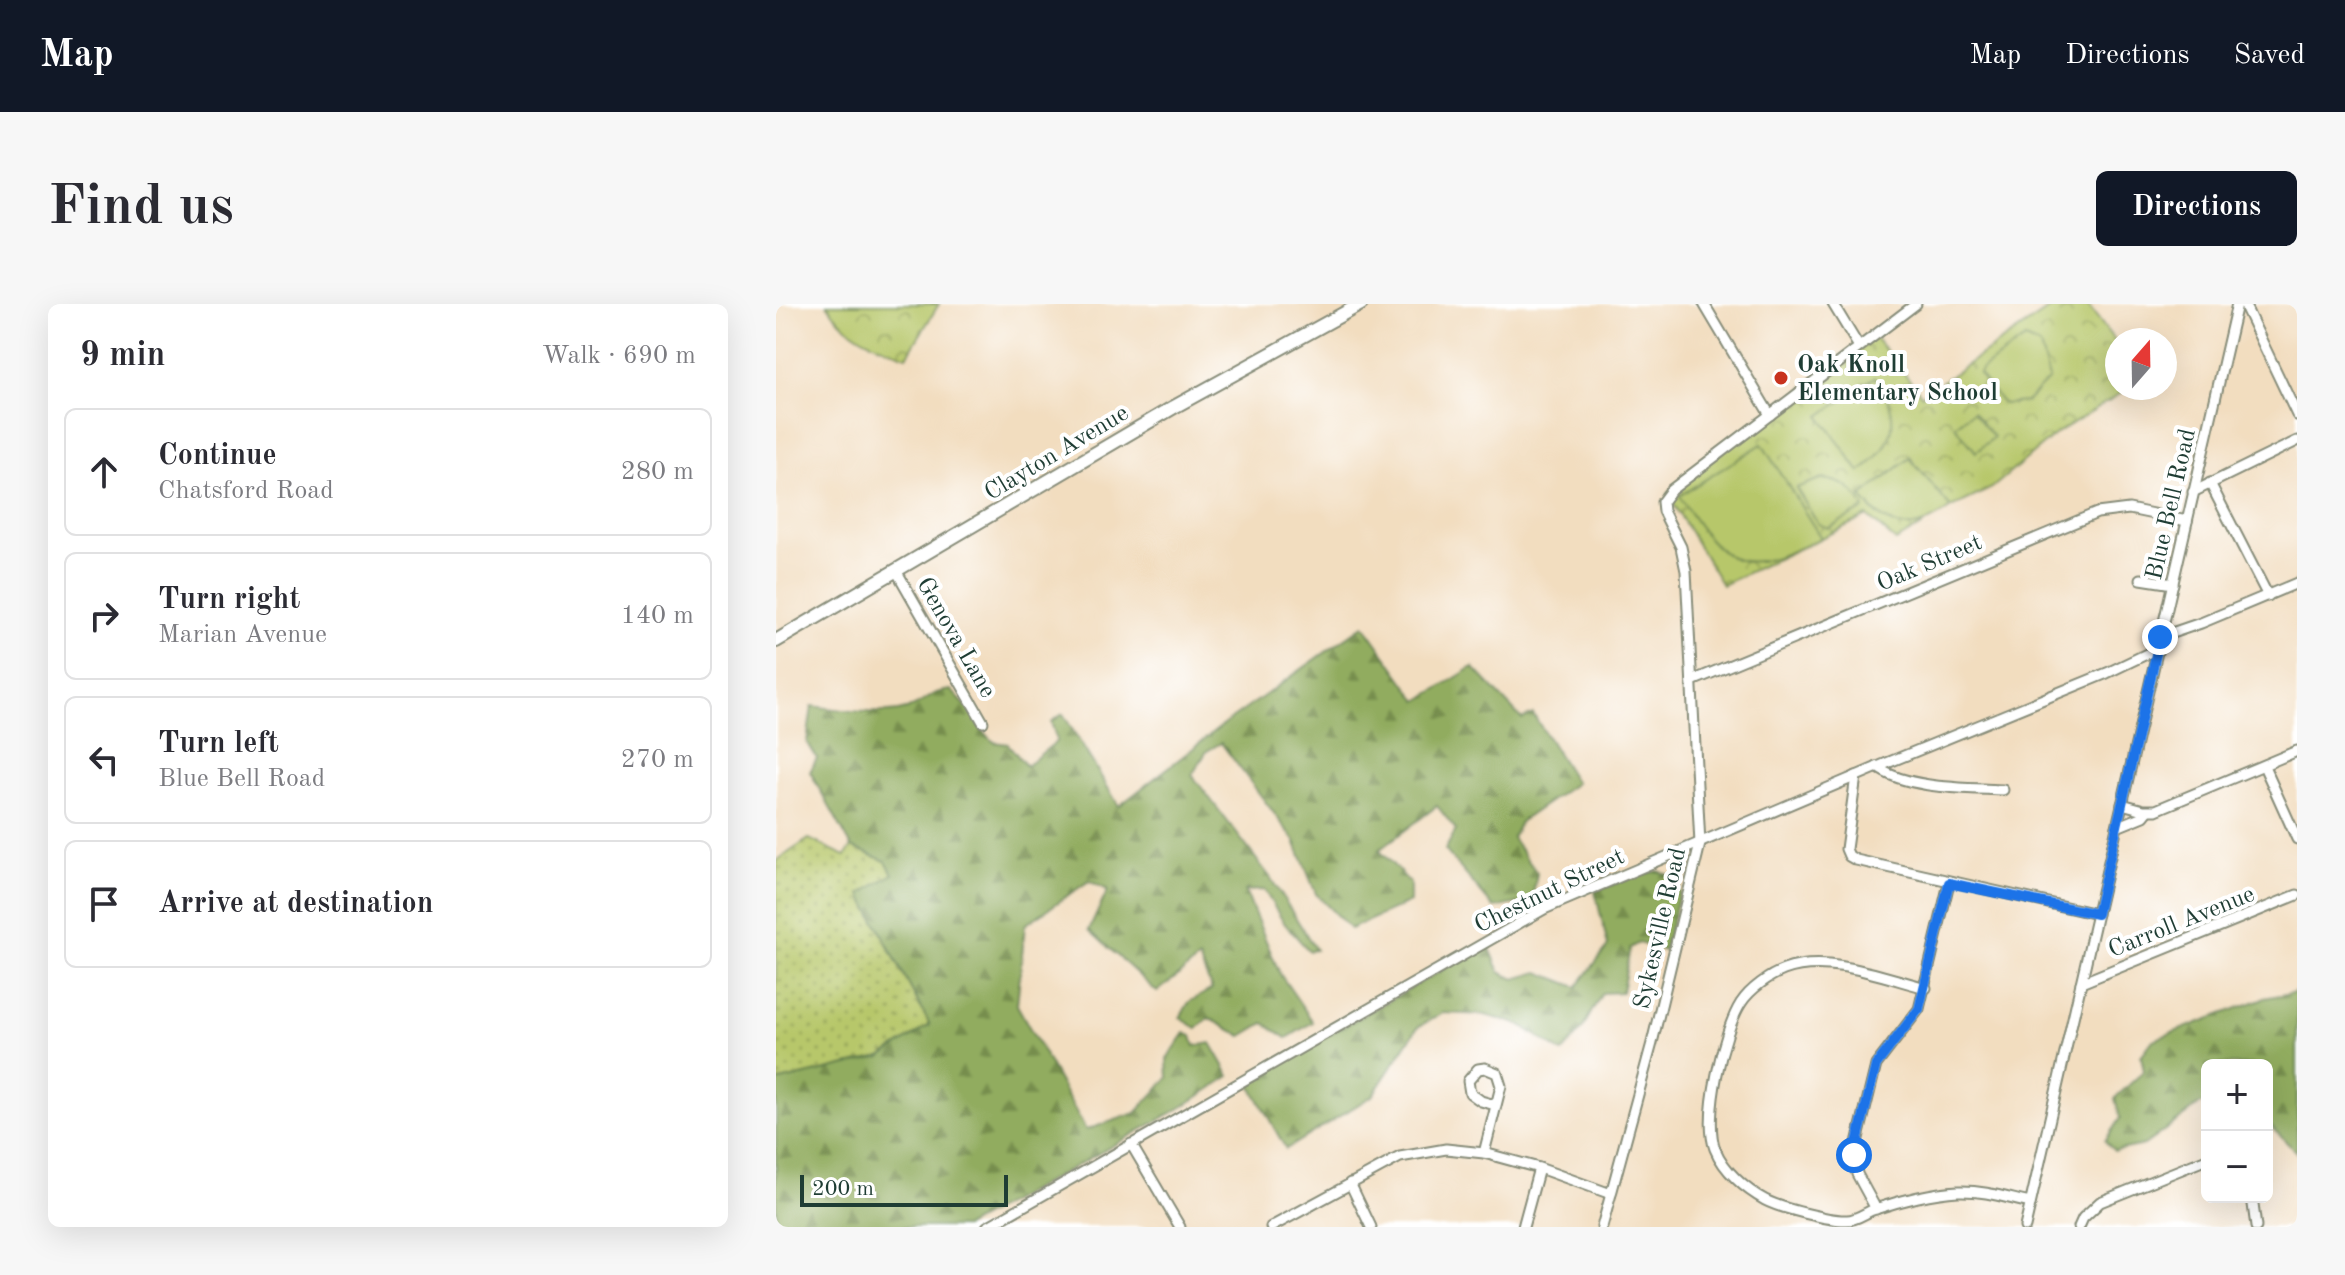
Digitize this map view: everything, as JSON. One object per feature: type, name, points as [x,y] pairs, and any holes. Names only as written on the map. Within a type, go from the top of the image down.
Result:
[{"type":"main road","name":"Clayton Avenue","points":[[776,641],[1174,407],[1361,304]]},
{"type":"street","points":[[1704,304],[1770,415],[1916,304]]},
{"type":"street","points":[[1833,304],[1859,347]]},
{"type":"street","name":"Blue Bell Road","points":[[2025,1227],[2237,304]]},
{"type":"street","points":[[2244,304],[2297,415]]},
{"type":"street","name":"Sykesville Road","points":[[1602,1227],[1652,1043],[1700,844],[1686,571],[1681,547],[1663,511],[1662,502],[1666,494],[1770,415]]},
{"type":"street","points":[[2193,492],[2297,441]]},
{"type":"street","points":[[2210,483],[2268,596]]},
{"type":"street","name":"Oak Street","points":[[1692,681],[2097,513],[2129,509],[2187,521]]},
{"type":"street","name":"Genova Lane","points":[[897,572],[983,722]]},
{"type":"street","points":[[2141,579],[2173,584]]},
{"type":"street","points":[[2160,637],[2297,583]]},
{"type":"street","name":"Chestnut Street","points":[[987,1227],[1544,909],[2107,673],[2157,649]]},
{"type":"street","points":[[2117,827],[2144,816],[2148,811],[2297,751]]},
{"type":"street","points":[[2264,766],[2297,839]]},
{"type":"street","points":[[1877,767],[1886,774],[1914,782],[2003,790]]},
{"type":"street","points":[[1856,776],[1846,840],[1849,856],[1864,863],[1949,883],[2097,914]]},
{"type":"street","points":[[2122,804],[2148,811]]},
{"type":"street","points":[[1876,1209],[1857,1174],[1854,1155],[1865,1103],[1876,1065],[1919,1009],[1949,883]]},
{"type":"street","name":"Carroll Avenue","points":[[2081,983],[2297,895]]},
{"type":"street","points":[[1926,988],[1823,962],[1782,970],[1755,988],[1742,1002],[1730,1028],[1711,1104],[1710,1125],[1715,1150],[1737,1181],[1767,1201],[1794,1210],[1848,1220],[1876,1209],[1957,1191],[1980,1192],[2030,1203]]},
{"type":"street","points":[[1484,1153],[1495,1105]]},
{"type":"street","points":[[1131,1144],[1180,1227]]},
{"type":"street","points":[[1271,1227],[1400,1157],[1446,1149],[1484,1153],[1539,1168],[1611,1194]]},
{"type":"street","points":[[2079,1227],[2083,1218],[2100,1202],[2201,1161]]},
{"type":"street","points":[[1523,1227],[1539,1168]]},
{"type":"street","points":[[1350,1183],[1371,1227]]},
{"type":"street","points":[[2253,1203],[2256,1227]]},
{"type":"green space","points":[[827,304],[939,304],[907,356],[872,343],[852,331]]},
{"type":"green space","points":[[2057,304],[2087,304],[2105,328],[2105,400],[2110,400],[2057,433],[1992,488],[1896,541],[1867,516],[1722,585],[1667,494],[1873,335],[1922,395]]},
{"type":"green space","points":[[2025,339],[2040,346],[2049,379],[2026,402],[2003,404],[1979,374]]},
{"type":"green space","points":[[1875,377],[1889,404],[1892,428],[1882,451],[1860,472],[1820,416]]},
{"type":"green space","points":[[1973,412],[1994,437],[1976,452],[1955,426]]},
{"type":"green space","points":[[1762,444],[1821,538],[1794,551],[1753,562],[1723,552],[1709,539],[1679,496]]},
{"type":"green space","points":[[1910,458],[1951,508],[1925,523],[1903,526],[1882,518],[1861,497]]},
{"type":"green space","points":[[1820,479],[1847,487],[1857,496],[1864,509],[1828,528],[1818,524],[1796,488]]},
{"type":"green space","points":[[1364,625],[1418,701],[1473,667],[1522,719],[1533,714],[1576,783],[1520,822],[1512,838],[1537,873],[1532,901],[1494,908],[1445,850],[1456,830],[1437,806],[1379,850],[1410,883],[1410,902],[1350,929],[1316,894],[1295,841],[1221,743],[1207,751],[1192,775],[1270,877],[1316,950],[1309,951],[1284,923],[1264,890],[1245,891],[1280,974],[1313,1022],[1287,1038],[1264,1023],[1242,1036],[1209,1018],[1197,1028],[1180,1018],[1189,1002],[1212,989],[1199,959],[1157,992],[1089,930],[1108,890],[1089,881],[1025,925],[1017,1005],[1086,1130],[1136,1113],[1168,1078],[1167,1059],[1185,1033],[1192,1036],[1195,1046],[1211,1043],[1230,1076],[1181,1108],[965,1227],[776,1227],[776,1082],[881,1057],[930,1025],[861,894],[893,874],[886,861],[852,847],[810,772],[817,758],[807,742],[812,706],[890,712],[912,707],[933,695],[951,690],[972,712],[985,733],[994,742],[1008,744],[1026,766],[1057,741],[1051,722],[1063,714],[1119,806],[1223,725]]},
{"type":"green space","points":[[809,839],[845,856],[852,847],[886,861],[894,874],[862,895],[930,1025],[881,1057],[776,1082],[776,861]]},
{"type":"green space","points":[[1658,871],[1679,879],[1680,892],[1664,951],[1639,943],[1630,948],[1622,992],[1602,993],[1581,1031],[1562,1053],[1521,1025],[1485,1015],[1443,1013],[1418,1027],[1372,1096],[1286,1149],[1248,1081],[1488,944],[1500,972],[1515,979],[1539,972],[1577,987],[1608,946],[1595,891],[1640,874]]},
{"type":"green space","points":[[2297,992],[2297,1153],[2273,1128],[2273,1059],[2201,1059],[2201,1104],[2144,1145],[2114,1151],[2105,1141],[2120,1118],[2115,1098],[2144,1071],[2141,1056],[2153,1040],[2264,998]]},
{"type":"place","name":"Oak Knoll Elementary School","points":[[1781,378]]},
{"type":"route","points":[[1854,1155],[1876,1065],[1919,1009],[1949,883],[2097,914],[2160,637]]}]
